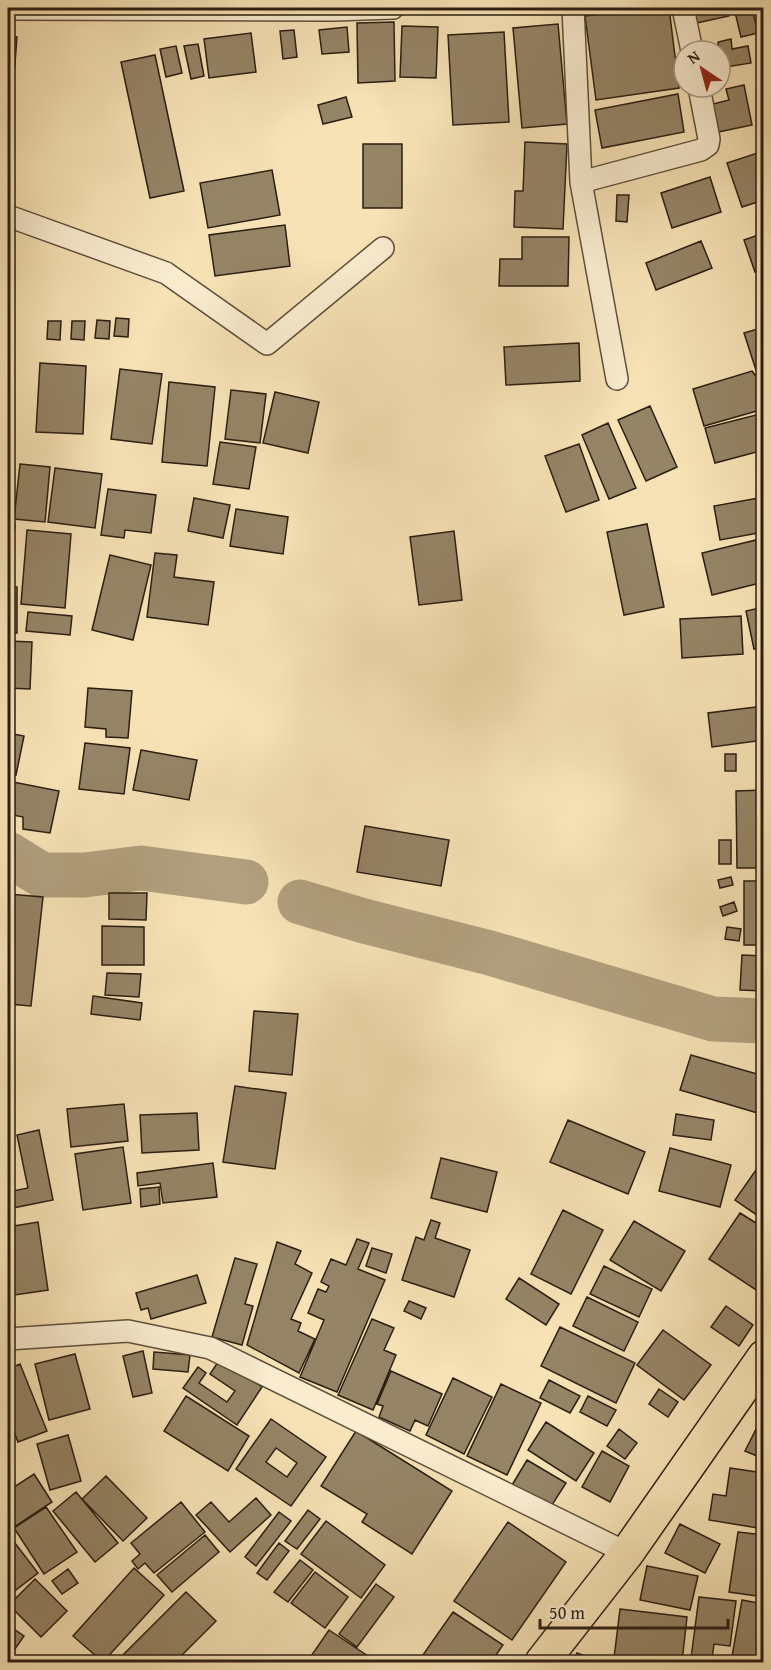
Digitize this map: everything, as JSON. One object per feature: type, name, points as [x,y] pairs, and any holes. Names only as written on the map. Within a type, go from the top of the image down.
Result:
[{"type":"main road","points":[[542,1662],[627,1553],[764,1357]]},
{"type":"street","points":[[8,9],[334,10],[393,8]]},
{"type":"street","points":[[573,8],[581,182],[616,379]]},
{"type":"street","points":[[683,8],[689,39]]},
{"type":"street","points":[[581,182],[701,150],[708,145],[709,139],[701,99]]},
{"type":"street","points":[[8,216],[166,273],[267,344],[383,248]]},
{"type":"street","points":[[8,1339],[128,1331],[210,1348],[627,1553]]},
{"type":"building","points":[[650,8],[669,8],[673,39],[672,89],[596,100],[585,16]]},
{"type":"building","points":[[689,8],[727,8],[729,16],[692,24]]},
{"type":"building","points":[[734,8],[752,8],[758,33],[741,37]]},
{"type":"building","points":[[757,8],[764,8],[764,28]]},
{"type":"building","points":[[394,22],[395,81],[358,83],[357,23]]},
{"type":"building","points":[[558,24],[567,124],[522,128],[513,28]]},
{"type":"building","points":[[402,26],[438,27],[436,78],[400,77]]},
{"type":"building","points":[[347,27],[349,52],[322,54],[319,30]]},
{"type":"building","points":[[294,30],[297,57],[283,59],[280,31]]},
{"type":"building","points":[[504,32],[509,122],[453,125],[448,35]]},
{"type":"building","points":[[251,33],[256,72],[209,78],[204,39]]},
{"type":"building","points":[[8,36],[17,37],[11,116],[8,116]]},
{"type":"building","points":[[198,44],[204,76],[191,79],[184,46]]},
{"type":"building","points":[[176,46],[182,73],[166,77],[160,49]]},
{"type":"building","points":[[748,46],[751,63],[732,66],[732,49]]},
{"type":"building","points":[[155,55],[184,191],[150,198],[121,62]]},
{"type":"building","points":[[744,85],[752,125],[718,132],[713,104],[732,99],[732,88]]},
{"type":"building","points":[[672,95],[672,99],[679,99],[684,132],[602,148],[595,110]]},
{"type":"building","points":[[346,97],[352,117],[323,124],[318,105]]},
{"type":"building","points":[[525,142],[567,144],[563,229],[514,227],[515,191],[523,191]]},
{"type":"building","points":[[363,144],[402,144],[402,208],[363,208]]},
{"type":"building","points":[[764,151],[764,200],[742,207],[727,163]]},
{"type":"building","points":[[272,170],[280,215],[208,228],[200,183]]},
{"type":"building","points":[[710,177],[721,212],[672,228],[661,193]]},
{"type":"building","points":[[617,195],[629,195],[627,222],[616,221]]},
{"type":"building","points":[[285,225],[290,266],[215,276],[209,235]]},
{"type":"building","points":[[764,233],[764,270],[755,272],[744,240]]},
{"type":"building","points":[[522,237],[569,237],[568,286],[499,286],[500,259],[522,259]]},
{"type":"building","points":[[701,241],[712,268],[656,290],[646,263]]},
{"type":"building","points":[[8,303],[11,303],[11,333],[8,333]]},
{"type":"building","points":[[116,318],[129,319],[128,337],[114,336]]},
{"type":"building","points":[[97,320],[110,321],[109,339],[95,338]]},
{"type":"building","points":[[48,321],[61,321],[60,340],[47,339]]},
{"type":"building","points":[[72,321],[85,321],[84,340],[71,339]]},
{"type":"building","points":[[764,327],[764,368],[756,370],[744,333]]},
{"type":"building","points":[[579,343],[580,381],[506,385],[504,347]]},
{"type":"building","points":[[40,363],[86,366],[83,434],[36,432]]},
{"type":"building","points":[[120,369],[162,374],[152,444],[111,439]]},
{"type":"building","points":[[752,371],[755,375],[764,372],[764,409],[704,426],[693,389]]},
{"type":"building","points":[[169,382],[215,387],[207,466],[162,462]]},
{"type":"building","points":[[231,390],[266,394],[260,443],[225,439]]},
{"type":"building","points":[[275,392],[319,402],[308,453],[263,443]]},
{"type":"building","points":[[650,406],[677,467],[646,481],[618,420]]},
{"type":"building","points":[[764,413],[764,450],[715,463],[705,428]]},
{"type":"building","points":[[608,423],[636,488],[609,499],[582,435]]},
{"type":"building","points":[[220,442],[256,447],[249,489],[213,484]]},
{"type":"building","points":[[579,444],[599,500],[566,512],[545,456]]},
{"type":"building","points":[[8,463],[12,464],[9,517],[8,517]]},
{"type":"building","points":[[20,464],[50,467],[45,522],[14,519]]},
{"type":"building","points":[[55,468],[102,474],[95,528],[48,522]]},
{"type":"building","points":[[108,489],[156,495],[151,533],[125,530],[124,538],[101,535]]},
{"type":"building","points":[[764,497],[764,532],[720,540],[714,506]]},
{"type":"building","points":[[194,498],[230,505],[223,538],[188,531]]},
{"type":"building","points":[[236,509],[288,517],[283,554],[230,546]]},
{"type":"building","points":[[8,524],[15,524],[12,578],[8,578]]},
{"type":"building","points":[[647,524],[664,607],[624,615],[607,532]]},
{"type":"building","points":[[27,530],[71,534],[65,608],[21,604]]},
{"type":"building","points":[[454,531],[462,600],[419,605],[410,537]]},
{"type":"building","points":[[756,540],[764,571],[764,582],[712,595],[702,553]]},
{"type":"building","points":[[155,553],[177,555],[174,577],[214,582],[208,625],[147,617]]},
{"type":"building","points":[[110,555],[151,565],[133,640],[92,630]]},
{"type":"building","points":[[8,587],[17,587],[17,633],[8,633]]},
{"type":"building","points":[[764,607],[764,647],[754,649],[746,611]]},
{"type":"building","points":[[28,612],[72,616],[70,635],[26,631]]},
{"type":"building","points":[[741,616],[743,654],[682,658],[680,619]]},
{"type":"building","points":[[8,641],[32,642],[30,689],[8,688]]},
{"type":"building","points":[[88,688],[132,691],[128,738],[106,737],[106,729],[85,727]]},
{"type":"building","points":[[764,706],[764,740],[712,747],[708,713]]},
{"type":"building","points":[[8,733],[24,736],[16,775],[8,773]]},
{"type":"building","points":[[85,743],[130,748],[124,794],[79,789]]},
{"type":"building","points":[[141,750],[197,760],[189,800],[133,790]]},
{"type":"building","points":[[725,754],[736,754],[736,771],[725,771]]},
{"type":"building","points":[[8,781],[59,791],[50,833],[23,829],[23,817],[8,814]]},
{"type":"building","points":[[764,790],[764,868],[737,868],[736,791]]},
{"type":"building","points":[[365,826],[449,840],[441,886],[357,872]]},
{"type":"building","points":[[719,840],[731,840],[731,864],[719,864]]},
{"type":"building","points":[[731,877],[733,885],[720,888],[718,880]]},
{"type":"building","points":[[744,881],[764,881],[764,945],[744,945]]},
{"type":"building","points":[[109,893],[147,893],[146,920],[109,919]]},
{"type":"building","points":[[8,894],[43,897],[31,1006],[8,1004]]},
{"type":"building","points":[[734,902],[737,911],[723,916],[720,907]]},
{"type":"building","points":[[102,926],[144,927],[144,965],[102,965]]},
{"type":"building","points":[[727,927],[741,929],[739,941],[725,939]]},
{"type":"building","points":[[742,955],[764,956],[764,991],[740,990]]},
{"type":"building","points":[[107,973],[141,974],[139,997],[105,995]]},
{"type":"building","points":[[93,996],[142,1003],[140,1020],[91,1014]]},
{"type":"building","points":[[254,1011],[298,1014],[292,1075],[249,1071]]},
{"type":"building","points":[[691,1055],[764,1076],[764,1105],[761,1114],[680,1090]]},
{"type":"building","points":[[235,1086],[286,1093],[275,1169],[223,1162]]},
{"type":"building","points":[[124,1104],[128,1141],[71,1147],[67,1109]]},
{"type":"building","points":[[197,1113],[199,1150],[142,1153],[140,1115]]},
{"type":"building","points":[[676,1114],[714,1120],[711,1140],[673,1135]]},
{"type":"building","points":[[568,1120],[645,1152],[628,1194],[550,1162]]},
{"type":"building","points":[[39,1130],[53,1200],[8,1209],[8,1192],[28,1188],[17,1135]]},
{"type":"building","points":[[123,1147],[131,1203],[83,1210],[75,1154]]},
{"type":"building","points":[[670,1148],[731,1165],[720,1207],[659,1191]]},
{"type":"building","points":[[441,1158],[497,1172],[487,1212],[431,1198]]},
{"type":"building","points":[[213,1163],[217,1197],[163,1203],[160,1183],[138,1186],[137,1173]]},
{"type":"building","points":[[758,1167],[764,1171],[764,1220],[735,1200]]},
{"type":"building","points":[[159,1187],[160,1204],[141,1207],[140,1189]]},
{"type":"building","points":[[563,1210],[603,1230],[571,1294],[531,1274]]},
{"type":"building","points":[[740,1213],[764,1228],[764,1295],[709,1259]]},
{"type":"building","points":[[431,1220],[440,1223],[435,1238],[470,1250],[454,1297],[402,1280],[416,1237],[424,1240]]},
{"type":"building","points":[[634,1221],[685,1251],[661,1291],[610,1260]]},
{"type":"building","points":[[38,1222],[48,1290],[8,1296],[8,1227]]},
{"type":"building","points":[[357,1239],[369,1243],[358,1269],[385,1280],[337,1392],[300,1377],[324,1320],[308,1313],[318,1289],[326,1292],[329,1286],[321,1282],[331,1259],[346,1265]]},
{"type":"building","points":[[277,1242],[301,1251],[295,1264],[312,1273],[291,1319],[301,1323],[298,1331],[315,1339],[299,1373],[247,1345]]},
{"type":"building","points":[[372,1248],[392,1254],[386,1273],[366,1266]]},
{"type":"building","points":[[235,1258],[257,1264],[245,1304],[253,1306],[242,1345],[212,1337]]},
{"type":"building","points":[[604,1266],[652,1289],[639,1317],[590,1294]]},
{"type":"building","points":[[197,1275],[206,1303],[151,1319],[148,1308],[141,1310],[136,1293]]},
{"type":"building","points":[[519,1278],[559,1304],[546,1325],[506,1299]]},
{"type":"building","points":[[587,1297],[638,1322],[624,1351],[573,1326]]},
{"type":"building","points":[[409,1301],[426,1308],[421,1319],[404,1311]]},
{"type":"building","points":[[726,1306],[753,1325],[739,1346],[711,1327]]},
{"type":"building","points":[[372,1319],[394,1328],[384,1350],[396,1355],[373,1410],[338,1395]]},
{"type":"building","points":[[560,1327],[635,1363],[616,1403],[541,1366]]},
{"type":"building","points":[[663,1330],[711,1365],[684,1400],[637,1365]]},
{"type":"building","points":[[143,1351],[152,1393],[133,1397],[123,1356]]},
{"type":"building","points":[[154,1352],[190,1355],[188,1372],[153,1369]]},
{"type":"building","points":[[75,1354],[90,1409],[49,1420],[35,1364]]},
{"type":"building","points":[[220,1359],[262,1387],[237,1425],[183,1388],[198,1367],[206,1373],[199,1383],[227,1402],[235,1391],[210,1374]]},
{"type":"building","points":[[20,1364],[47,1431],[18,1442],[8,1417],[8,1369]]},
{"type":"building","points":[[391,1371],[442,1394],[428,1426],[415,1420],[410,1431],[379,1417],[383,1406],[377,1404]]},
{"type":"building","points":[[453,1378],[492,1397],[464,1454],[426,1435]]},
{"type":"building","points":[[549,1380],[580,1396],[570,1413],[540,1398]]},
{"type":"building","points":[[501,1384],[541,1403],[507,1475],[467,1456]]},
{"type":"building","points":[[659,1389],[678,1402],[668,1417],[649,1404]]},
{"type":"building","points":[[186,1396],[249,1436],[228,1471],[164,1431]]},
{"type":"building","points":[[588,1396],[616,1410],[607,1426],[580,1412]]},
{"type":"building","points":[[764,1413],[764,1459],[745,1451]]},
{"type":"building","points":[[271,1419],[326,1457],[291,1506],[236,1469]],"holes":[[[276,1448],[297,1463],[287,1477],[266,1462]]]},
{"type":"building","points":[[546,1422],[594,1453],[576,1481],[528,1450]]},
{"type":"building","points":[[619,1429],[637,1443],[625,1459],[607,1446]]},
{"type":"building","points":[[356,1431],[452,1491],[412,1554],[362,1522],[367,1514],[321,1486]]},
{"type":"building","points":[[68,1435],[81,1481],[50,1490],[37,1444]]},
{"type":"building","points":[[602,1451],[629,1466],[610,1502],[582,1487]]},
{"type":"building","points":[[527,1460],[566,1483],[550,1508],[512,1485]]},
{"type":"building","points":[[730,1468],[764,1473],[764,1529],[709,1520],[713,1494],[726,1496]]},
{"type":"building","points":[[34,1474],[52,1502],[8,1531],[8,1491]]},
{"type":"building","points":[[106,1476],[147,1518],[123,1541],[82,1499]]},
{"type":"building","points":[[76,1492],[118,1543],[95,1562],[53,1511]]},
{"type":"building","points":[[256,1498],[271,1515],[230,1552],[196,1515],[211,1502],[229,1522]]},
{"type":"building","points":[[181,1502],[205,1532],[154,1573],[145,1563],[138,1569],[132,1561],[140,1554],[131,1543]]},
{"type":"building","points":[[46,1507],[77,1552],[44,1574],[14,1528]]},
{"type":"building","points":[[308,1510],[320,1519],[297,1549],[285,1541]]},
{"type":"building","points":[[279,1512],[291,1521],[256,1566],[245,1557]]},
{"type":"building","points":[[326,1521],[385,1565],[361,1598],[301,1554]]},
{"type":"building","points":[[508,1522],[566,1562],[512,1640],[454,1601]]},
{"type":"building","points":[[680,1524],[720,1544],[705,1573],[665,1553]]},
{"type":"building","points":[[738,1532],[764,1535],[764,1597],[729,1592]]},
{"type":"building","points":[[8,1534],[38,1573],[8,1596]]},
{"type":"building","points":[[205,1535],[219,1552],[172,1592],[157,1575]]},
{"type":"building","points":[[279,1543],[289,1551],[267,1580],[257,1573]]},
{"type":"building","points":[[300,1560],[313,1570],[288,1602],[274,1592]]},
{"type":"building","points":[[647,1566],[698,1576],[690,1610],[640,1600]]},
{"type":"building","points":[[134,1568],[164,1595],[103,1662],[73,1636]]},
{"type":"building","points":[[68,1569],[78,1583],[62,1594],[52,1581]]},
{"type":"building","points":[[315,1572],[348,1597],[325,1628],[291,1603]]},
{"type":"building","points":[[35,1579],[67,1611],[41,1637],[9,1605]]},
{"type":"building","points":[[376,1584],[394,1597],[357,1647],[339,1634]]},
{"type":"building","points":[[186,1592],[216,1621],[175,1662],[123,1662],[119,1659]]},
{"type":"building","points":[[699,1597],[736,1601],[730,1646],[714,1644],[712,1660],[691,1658]]},
{"type":"building","points":[[742,1600],[764,1604],[764,1662],[731,1662]]},
{"type":"building","points":[[620,1609],[687,1617],[682,1662],[614,1658]]},
{"type":"building","points":[[453,1612],[503,1645],[491,1662],[418,1662]]},
{"type":"building","points":[[8,1625],[24,1636],[8,1659]]},
{"type":"building","points":[[329,1630],[377,1662],[307,1662]]},
{"type":"building","points":[[577,1653],[601,1662],[573,1662]]},
{"type":"waterway","points":[[8,854],[42,875],[84,875],[141,868],[246,882]]},
{"type":"waterway","points":[[300,902],[490,953],[713,1019],[764,1021]]}]
